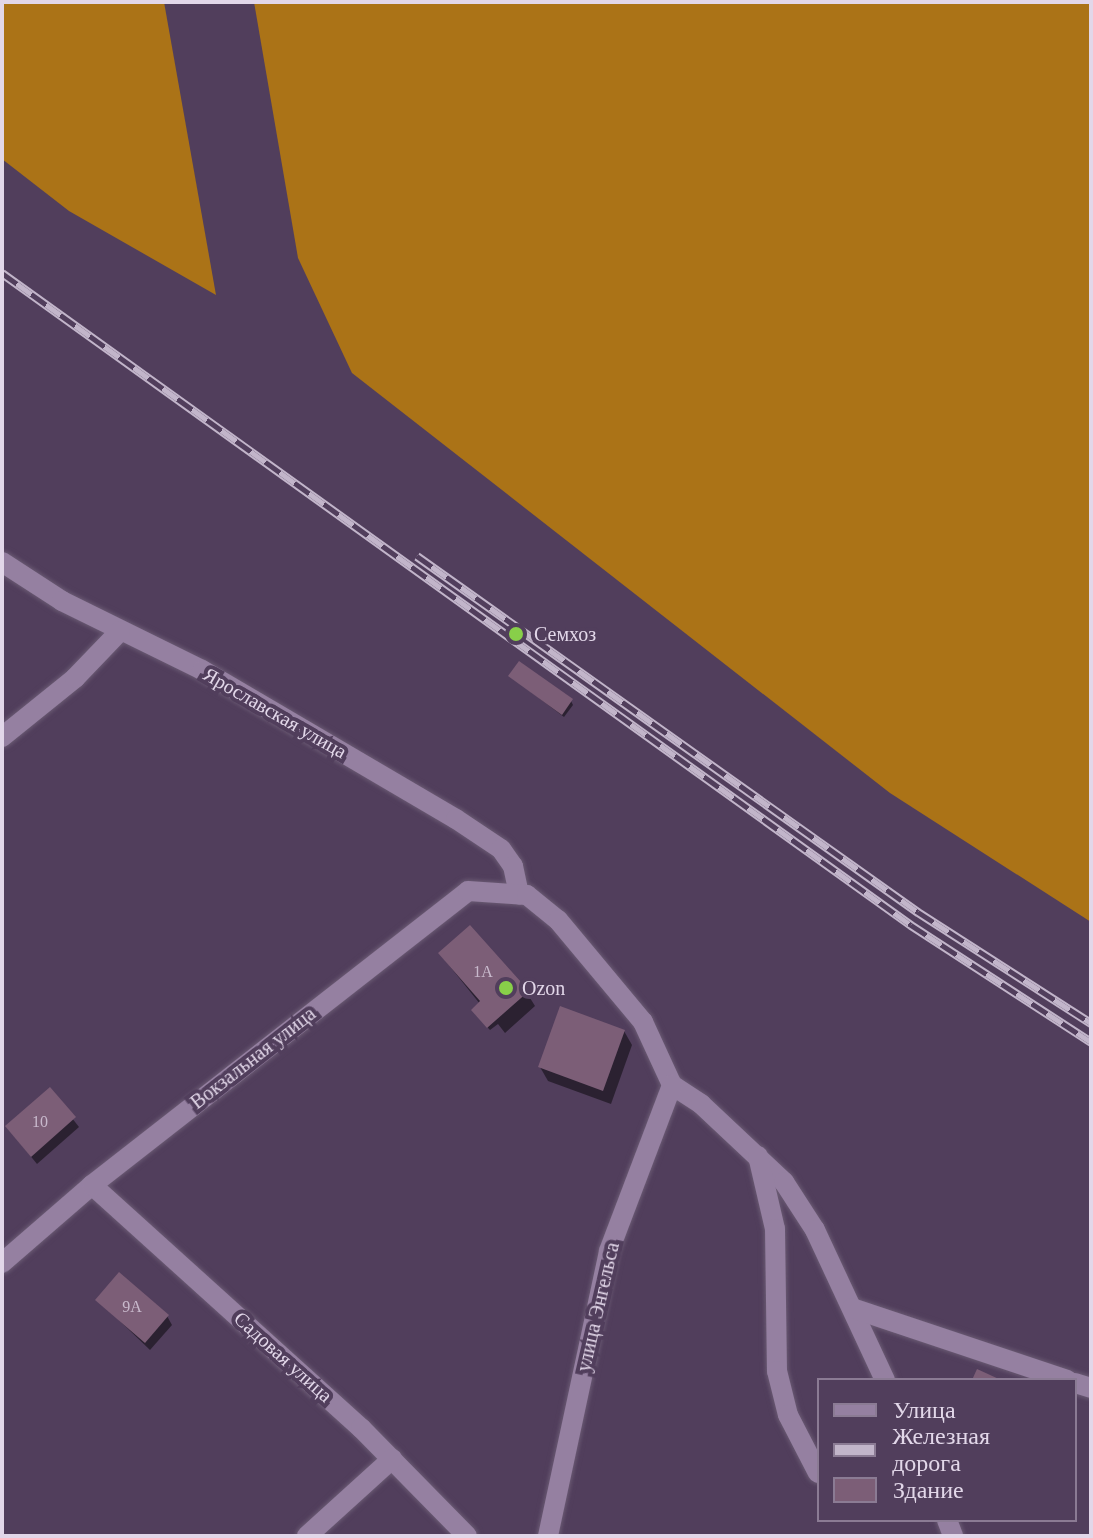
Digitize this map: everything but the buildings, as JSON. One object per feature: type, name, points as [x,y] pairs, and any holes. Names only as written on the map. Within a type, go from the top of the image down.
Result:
[{"type":"street","name":"Ярославская улица","points":[[2,562],[120,631],[202,670],[456,819],[501,849],[513,866],[519,894]]},
{"type":"street","points":[[2,737],[75,678],[120,631]]},
{"type":"street","name":"Вокзальная улица","points":[[2,1263],[92,1185],[468,891],[519,894]]},
{"type":"street","points":[[519,894],[558,920],[643,1022],[672,1085],[758,1154],[815,1230],[884,1378]]},
{"type":"street","name":"улица Энгельса","points":[[548,1536],[609,1251],[672,1085]]},
{"type":"street","points":[[758,1154],[775,1229],[777,1371],[788,1415],[817,1471]]},
{"type":"street","name":"Садовая улица","points":[[92,1185],[392,1459],[467,1536]]},
{"type":"street","points":[[852,1308],[1061,1378]]},
{"type":"street","points":[[307,1536],[392,1459]]},
{"type":"shaded area","points":[[2,2],[164,2],[216,295],[69,211],[2,159]]},
{"type":"shaded area","points":[[254,2],[1091,2],[1091,922],[890,793],[352,373],[298,258]]},
{"type":"railway","points":[[2,273],[911,925],[1091,1042]]},
{"type":"railway","points":[[417,556],[918,912],[1091,1023]]},
{"type":"place","name":"Семхоз","points":[[516,634]]},
{"type":"place","name":"Ozon","points":[[506,988]]}]
